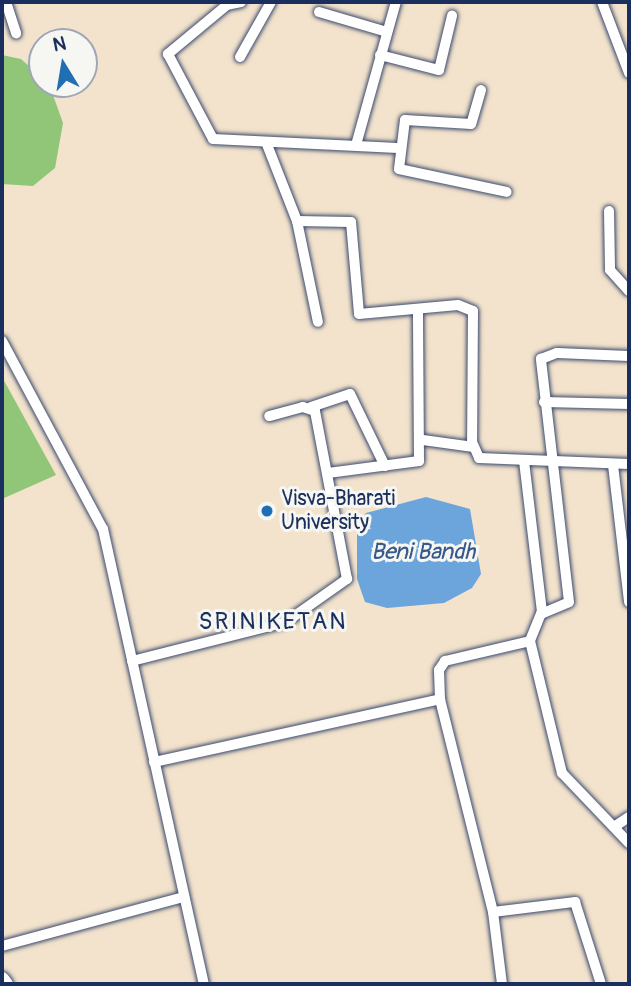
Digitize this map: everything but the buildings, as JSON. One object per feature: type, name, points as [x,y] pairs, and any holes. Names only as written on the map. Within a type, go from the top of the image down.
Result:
[{"type":"main road","points":[[2,979],[6,984]]},
{"type":"street","points":[[5,2],[16,33]]},
{"type":"street","points":[[241,2],[227,5],[168,54],[213,139],[233,145],[266,142],[398,148]]},
{"type":"street","points":[[240,57],[271,2]]},
{"type":"street","points":[[356,145],[396,2]]},
{"type":"street","points":[[601,2],[629,73]]},
{"type":"street","points":[[319,12],[387,32]]},
{"type":"street","points":[[380,55],[441,68],[452,16]]},
{"type":"street","points":[[481,90],[471,124],[409,119],[398,148],[399,169],[407,175],[507,191]]},
{"type":"street","points":[[266,142],[297,221],[318,322]]},
{"type":"street","points":[[609,211],[610,270],[629,291]]},
{"type":"street","points":[[297,221],[351,222],[359,314],[458,305],[473,311],[474,447],[487,463],[552,460],[629,464]]},
{"type":"street","points":[[328,473],[419,461],[423,440],[418,309]]},
{"type":"street","points":[[2,341],[103,529],[204,984]]},
{"type":"street","points":[[629,356],[545,355],[540,366],[569,602],[541,614],[532,624],[530,641],[562,773],[629,843]]},
{"type":"street","points":[[269,416],[311,407],[350,394],[385,466]]},
{"type":"street","points":[[544,402],[629,404]]},
{"type":"street","points":[[132,662],[286,622],[341,585],[349,569],[311,407]]},
{"type":"street","points":[[423,440],[474,447]]},
{"type":"street","points":[[524,461],[541,614]]},
{"type":"street","points":[[613,465],[629,602]]},
{"type":"street","points":[[502,984],[493,912],[440,699],[439,670],[445,661],[530,641]]},
{"type":"street","points":[[154,762],[440,699]]},
{"type":"street","points":[[614,827],[629,817]]},
{"type":"street","points":[[2,946],[184,897]]},
{"type":"street","points":[[493,912],[575,902],[601,984]]},
{"type":"green space","points":[[2,55],[21,59],[28,65],[28,98],[54,98],[63,123],[55,168],[33,186],[2,184]]},
{"type":"green space","points":[[2,377],[56,475],[2,499]]},
{"type":"water","name":"Beni Bandh","points":[[426,497],[470,509],[481,574],[472,588],[444,603],[387,608],[365,602],[357,579],[357,526],[366,513]]},
{"type":"place","name":"Visva-Bharati University","points":[[267,511]]},
{"type":"district","name":"SRINIKETAN","points":[[273,622]]}]
